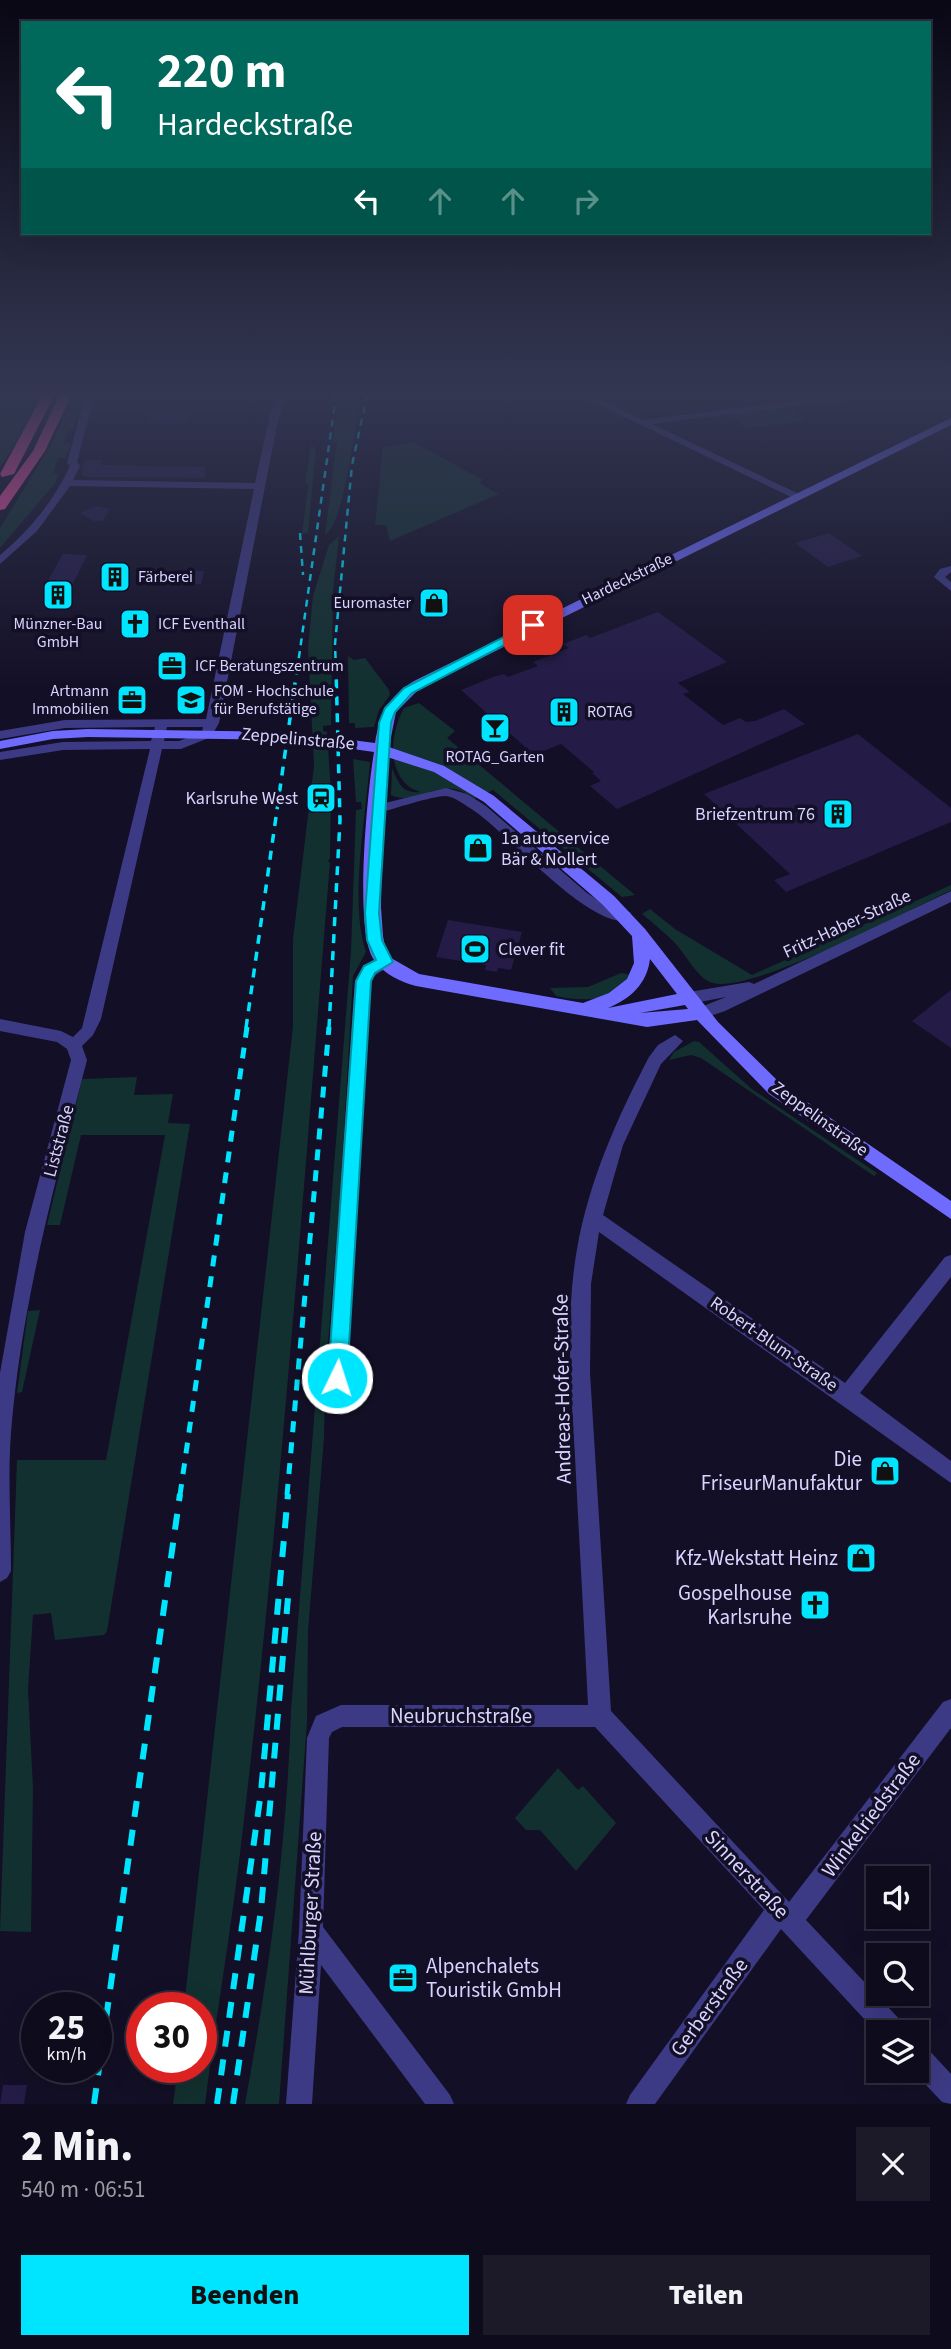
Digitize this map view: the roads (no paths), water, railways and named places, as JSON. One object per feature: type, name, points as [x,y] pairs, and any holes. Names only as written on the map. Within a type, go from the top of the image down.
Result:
[{"type":"highway","points":[[0,521],[17,494]]},
{"type":"street","points":[[0,561],[43,521],[60,494]]},
{"type":"street","points":[[0,757],[63,746],[195,741],[207,734],[213,723],[257,494]]},
{"type":"street","points":[[790,494],[794,496]]},
{"type":"street","name":"Hardeckstraße","points":[[385,962],[374,940],[372,913],[377,809],[385,723],[390,711],[408,691],[798,494]]},
{"type":"street","points":[[951,569],[944,571],[939,577],[951,588]]},
{"type":"street","points":[[0,1024],[61,1037],[75,1045],[88,1031],[162,723]]},
{"type":"street","points":[[0,735],[65,724],[213,723]]},
{"type":"street","name":"Zeppelinstraße","points":[[0,745],[53,735],[107,733],[277,735],[357,743],[413,758],[456,777],[489,799],[625,916],[726,1043],[775,1089],[951,1211]]},
{"type":"street","points":[[377,809],[446,792],[455,793],[485,813],[598,908],[625,916]]},
{"type":"street","name":"Fritz-Haber-Straße","points":[[701,1013],[720,1007],[951,896]]},
{"type":"street","points":[[578,1008],[620,997],[634,984],[642,970],[643,955],[639,933]]},
{"type":"street","points":[[337,1378],[363,981],[369,970],[385,962],[394,970],[416,980],[647,1021],[701,1013]]},
{"type":"street","name":"Fritz-Haber-Straße","points":[[689,998],[759,986]]},
{"type":"street","points":[[608,1012],[689,998]]},
{"type":"street","name":"Andreas-Hofer-Straße","points":[[600,1716],[580,1373],[582,1284],[593,1218],[615,1144],[655,1061],[663,1049],[675,1041]]},
{"type":"street","name":"Liststraße","points":[[0,1571],[1,1422],[34,1232],[79,1060],[75,1045]]},
{"type":"street","name":"Robert-Blum-Straße","points":[[593,1218],[848,1395],[951,1473]]},
{"type":"street","points":[[848,1395],[951,1263]]},
{"type":"street","name":"Winkelriedstraße","points":[[785,1915],[951,1710]]},
{"type":"street","name":"Neubruchstraße","points":[[324,1724],[341,1716],[600,1716]]},
{"type":"street","name":"Sinnerstraße","points":[[600,1716],[883,2020]]},
{"type":"street","name":"Mühlburger Straße","points":[[299,2104],[311,1931],[318,1738],[324,1724]]},
{"type":"street","name":"Gerberstraße","points":[[639,2104],[785,1915]]},
{"type":"street","points":[[311,1931],[441,2104]]},
{"type":"street","points":[[929,2069],[951,2093]]},
{"type":"railway","points":[[297,671],[322,494]]},
{"type":"railway","points":[[336,671],[335,644],[349,494]]},
{"type":"railway","points":[[300,533],[303,575]]},
{"type":"railway","points":[[246,1028],[297,669]]},
{"type":"railway","points":[[329,1028],[340,820],[336,669]]},
{"type":"railway","points":[[180,1495],[247,1027]]},
{"type":"railway","points":[[287,1495],[329,1027]]},
{"type":"railway","points":[[94,2104],[180,1494]]},
{"type":"railway","points":[[217,2104],[261,1792],[288,1494]]},
{"type":"railway","points":[[233,2104],[261,1910],[289,1586]]},
{"type":"place","name":"Färberei","points":[[115,577]]},
{"type":"place","name":"Münzner-Bau GmbH","points":[[58,595]]},
{"type":"place","name":"Euromaster","points":[[434,603]]},
{"type":"place","name":"ICF Eventhall","points":[[135,624]]},
{"type":"place","name":"ICF Beratungszentrum","points":[[172,666]]},
{"type":"place","name":"Artmann Immobilien","points":[[132,700]]},
{"type":"place","name":"FOM - Hochschule für Berufstätige","points":[[191,700]]},
{"type":"place","name":"ROTAG","points":[[564,712]]},
{"type":"place","name":"ROTAG_Garten","points":[[495,728]]},
{"type":"place","name":"Karlsruhe West","points":[[321,798]]},
{"type":"place","name":"Briefzentrum 76","points":[[838,814]]},
{"type":"place","name":"1a autoservice Bär & Nollert","points":[[478,848]]},
{"type":"place","name":"Clever fit","points":[[475,949]]},
{"type":"place","name":"Die FriseurManufaktur","points":[[885,1471]]},
{"type":"place","name":"Kfz-Wekstatt Heinz","points":[[861,1558]]},
{"type":"place","name":"Gospelhouse Karlsruhe","points":[[815,1605]]},
{"type":"place","name":"Alpenchalets Touristik GmbH","points":[[403,1978]]}]
